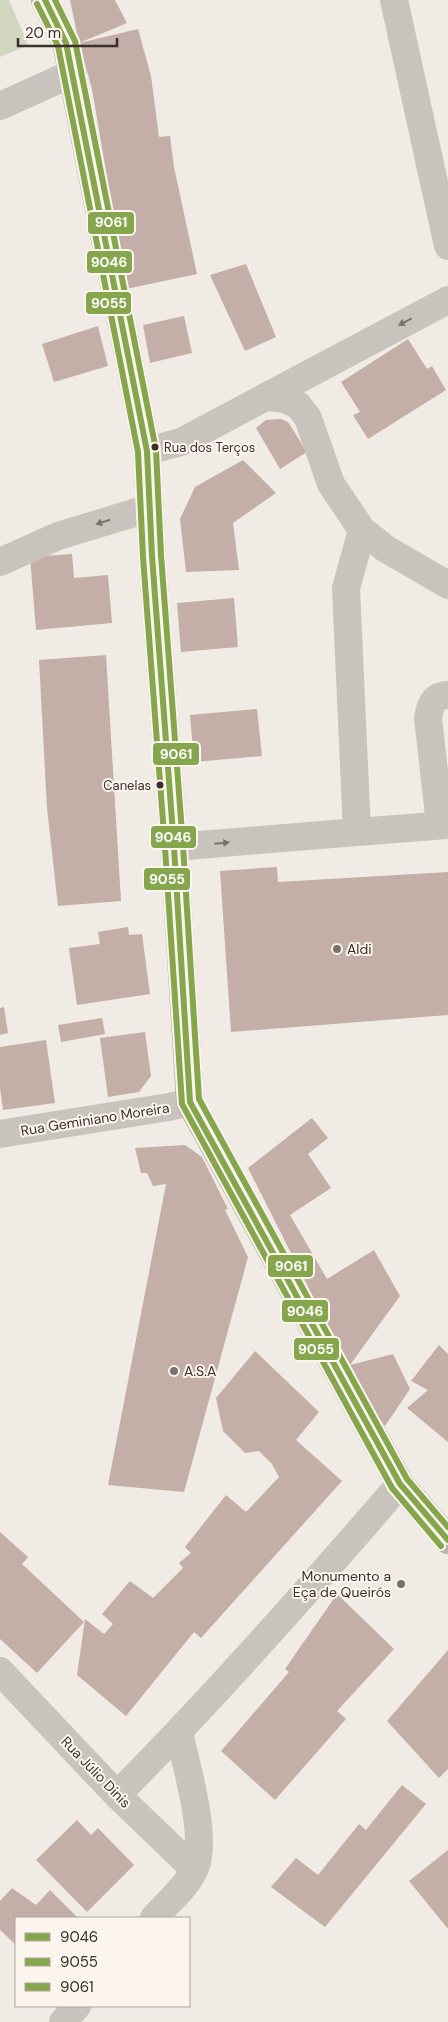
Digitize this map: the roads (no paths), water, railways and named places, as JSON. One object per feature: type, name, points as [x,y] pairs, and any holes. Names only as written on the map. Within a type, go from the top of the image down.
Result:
[{"type":"main road","points":[[46,0],[66,43],[147,450],[152,556],[174,847],[190,1102],[400,1484],[448,1540]]},
{"type":"street","points":[[394,0],[448,246]]},
{"type":"street","points":[[0,106],[72,73]]},
{"type":"street","points":[[147,450],[180,442],[448,300]]},
{"type":"street","points":[[267,397],[284,399],[298,405],[308,418],[331,484],[362,530],[386,549],[448,585]]},
{"type":"street","points":[[0,562],[58,536],[150,508]]},
{"type":"street","points":[[357,832],[346,588],[362,530]]},
{"type":"street","points":[[174,847],[444,824],[428,718],[430,706],[434,700],[443,695],[448,695]]},
{"type":"street","name":"Rua Geminiano Moreira","points":[[0,1134],[190,1102]]},
{"type":"street","points":[[117,1795],[179,1732],[191,1716],[316,1582],[400,1484]]},
{"type":"street","name":"Rua Júlio Dinis","points":[[0,1671],[192,1874]]},
{"type":"street","points":[[155,1917],[192,1874],[198,1852],[198,1827],[179,1732]]},
{"type":"street","points":[[62,2022],[76,2007]]},
{"type":"place","name":"Rua dos Terços","points":[[155,447]]},
{"type":"place","name":"Canelas","points":[[160,785]]},
{"type":"place","name":"Aldi","points":[[337,949]]},
{"type":"place","name":"A.S.A","points":[[174,1371]]},
{"type":"place","name":"Monumento a Eça de Queirós","points":[[401,1584]]}]
